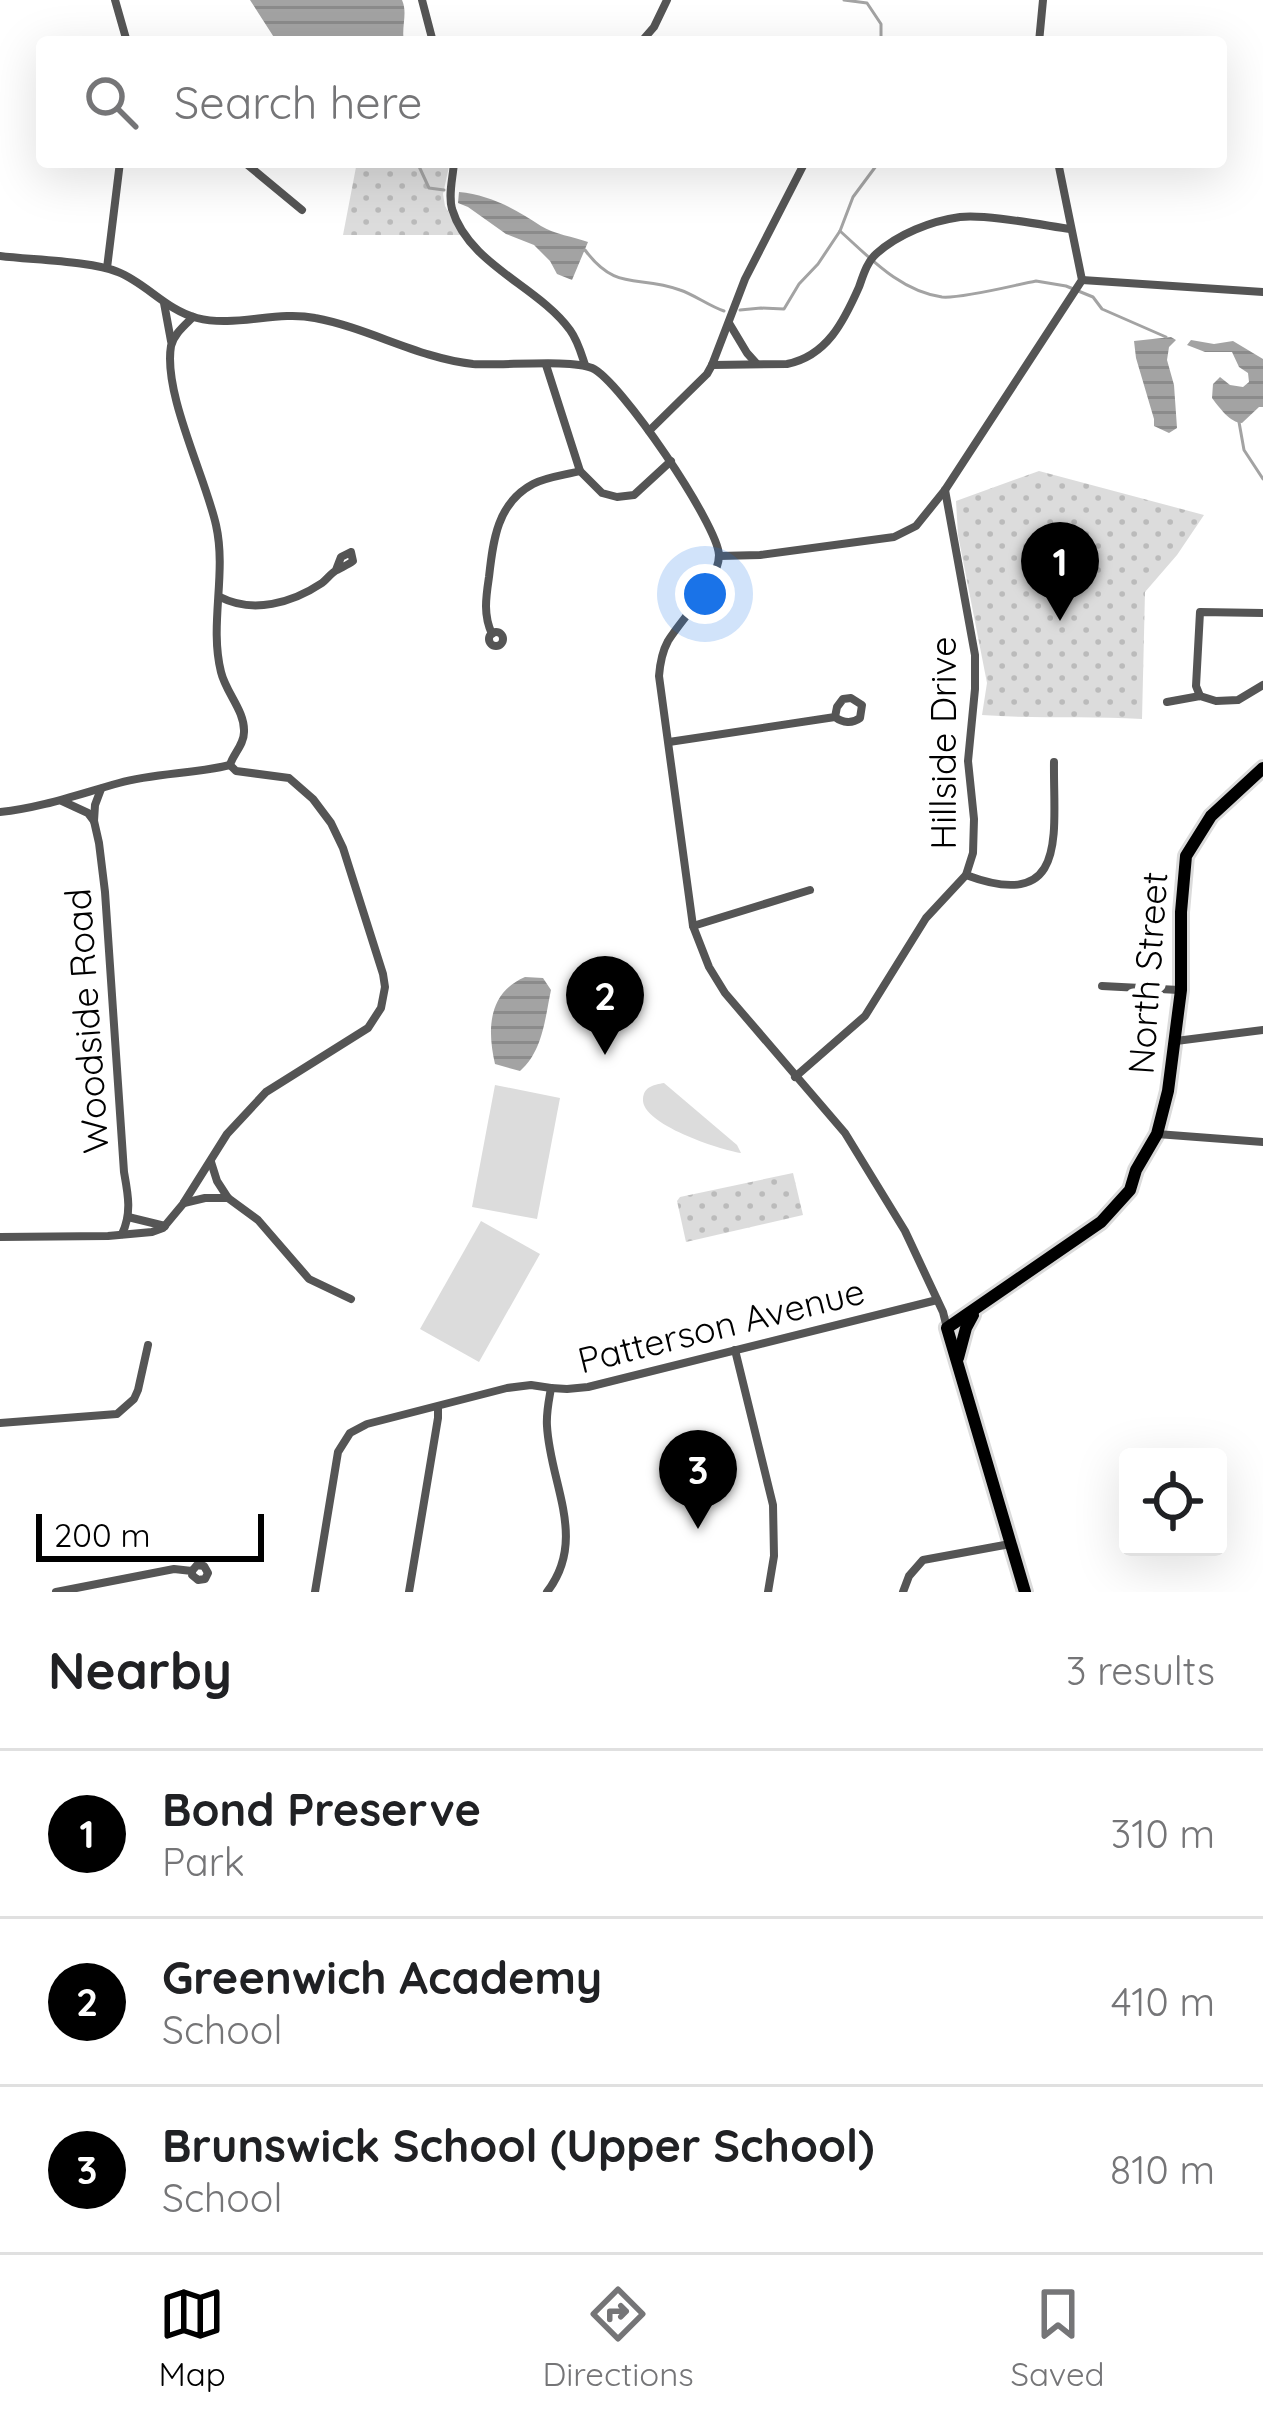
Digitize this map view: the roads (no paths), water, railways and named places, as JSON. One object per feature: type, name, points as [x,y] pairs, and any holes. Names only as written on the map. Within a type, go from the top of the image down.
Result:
[{"type":"main road","name":"North Street","points":[[947,1328],[1109,1215],[1130,1190],[1157,1134],[1168,1091],[1181,990],[1186,856],[1211,816],[1263,768]]},
{"type":"main road","points":[[957,1365],[976,1309]]},
{"type":"main road","points":[[947,1328],[1024,1592]]},
{"type":"street","points":[[115,0],[125,36]]},
{"type":"street","points":[[422,0],[431,36]]},
{"type":"street","points":[[646,36],[667,0]]},
{"type":"street","points":[[1040,36],[1043,0]]},
{"type":"street","points":[[106,268],[119,168]]},
{"type":"street","points":[[251,168],[302,210]]},
{"type":"street","points":[[454,168],[451,204],[466,235],[561,319],[585,365]]},
{"type":"street","points":[[649,431],[712,365],[745,279],[802,168]]},
{"type":"street","points":[[719,556],[894,537],[916,526],[945,490],[1078,286],[1059,168]]},
{"type":"street","points":[[712,365],[787,364],[817,352],[842,326],[876,254],[918,228],[963,216],[1070,229]]},
{"type":"street","points":[[0,256],[106,268],[193,317],[308,316],[445,360],[484,365],[585,365],[608,379],[670,461],[716,540],[719,556],[712,577],[667,644],[659,676],[692,926],[725,993],[845,1133],[905,1231],[947,1328]]},
{"type":"street","points":[[1078,286],[1263,292]]},
{"type":"street","points":[[164,302],[175,391],[216,525],[220,557],[217,648],[222,677],[244,729],[230,766]]},
{"type":"street","points":[[171,343],[193,317]]},
{"type":"street","points":[[728,321],[757,363]]},
{"type":"street","points":[[546,365],[580,471],[602,493],[634,495],[670,461]]},
{"type":"street","points":[[492,634],[485,608],[501,517],[533,484],[580,471]]},
{"type":"street","name":"Hillside Drive","points":[[795,1076],[865,1016],[926,918],[966,875],[973,853],[968,760],[975,655],[945,490]]},
{"type":"street","points":[[220,597],[243,606],[274,604],[319,585],[336,570]]},
{"type":"street","points":[[1200,695],[1196,686],[1200,612],[1263,613]]},
{"type":"street","points":[[1167,702],[1200,695],[1216,701],[1238,700],[1263,685]]},
{"type":"street","points":[[668,742],[835,717]]},
{"type":"street","points":[[966,875],[1018,885],[1036,879],[1047,867],[1052,851],[1054,762]]},
{"type":"street","points":[[0,812],[62,801],[166,772],[230,766],[236,771],[289,778],[321,808],[343,848],[380,957],[385,987],[381,1008],[368,1028],[266,1092],[227,1134],[164,1226],[121,1235],[0,1237]]},
{"type":"street","name":"Woodside Road","points":[[101,789],[94,821],[105,892],[128,1216],[121,1235]]},
{"type":"street","points":[[62,801],[88,813],[94,821]]},
{"type":"street","points":[[692,926],[810,890]]},
{"type":"street","points":[[1102,986],[1181,990]]},
{"type":"street","points":[[1176,1041],[1263,1030]]},
{"type":"street","points":[[1157,1134],[1263,1142]]},
{"type":"street","points":[[211,1160],[228,1198],[258,1220],[309,1279],[351,1299]]},
{"type":"street","points":[[183,1204],[228,1198]]},
{"type":"street","points":[[128,1216],[164,1226]]},
{"type":"street","name":"Patterson Avenue","points":[[547,1592],[563,1564],[567,1539],[547,1423],[550,1388],[588,1387],[937,1300]]},
{"type":"street","points":[[0,1423],[118,1414],[138,1390],[148,1345]]},
{"type":"street","points":[[735,1350],[773,1504],[774,1556],[768,1592]]},
{"type":"street","points":[[314,1592],[338,1452],[350,1433],[367,1424],[507,1388],[550,1388]]},
{"type":"street","points":[[409,1592],[438,1406]]},
{"type":"street","points":[[903,1592],[908,1576],[923,1560],[1011,1543]]},
{"type":"street","points":[[56,1592],[174,1569],[192,1570]]},
{"type":"waterway","points":[[844,0],[867,3],[881,24],[881,36]]},
{"type":"waterway","points":[[420,168],[429,188],[444,190]]},
{"type":"waterway","points":[[740,310],[784,309],[840,231],[853,197],[875,168]]},
{"type":"waterway","points":[[840,231],[886,272],[927,294],[962,296],[1036,281],[1066,286],[1093,297],[1102,309],[1166,337]]},
{"type":"waterway","points":[[581,251],[618,277],[665,285],[724,311]]},
{"type":"waterway","points":[[1239,422],[1244,450],[1263,479]]},
{"type":"place","name":"Bond Preserve","points":[[1060,621]]},
{"type":"place","name":"Greenwich Academy","points":[[605,1055]]},
{"type":"place","name":"Brunswick School (Upper School)","points":[[698,1529]]}]
